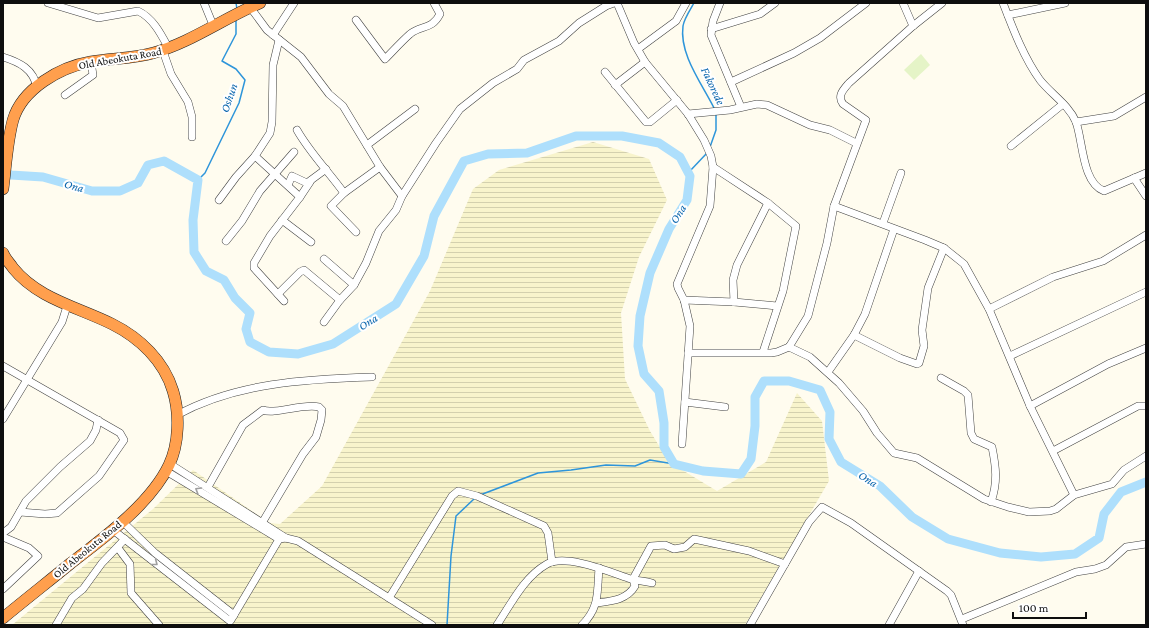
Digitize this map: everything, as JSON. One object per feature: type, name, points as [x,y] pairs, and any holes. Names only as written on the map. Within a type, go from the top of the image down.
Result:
[{"type":"highway","name":"Old Abeokuta Road","points":[[3,189],[8,135],[19,109],[37,88],[66,69],[91,62],[135,57],[166,50],[255,5]]},
{"type":"highway","name":"Old Abeokuta Road","points":[[3,253],[21,278],[29,285],[67,306],[112,324],[143,345],[164,370],[175,398],[177,415],[176,442],[168,467],[146,496],[113,530],[3,618]]},
{"type":"street","points":[[48,3],[98,18],[138,11],[148,18],[160,32],[166,50],[171,74],[188,102],[192,117],[192,137]]},
{"type":"street","points":[[204,3],[213,25]]},
{"type":"street","points":[[219,200],[236,177],[255,156],[270,133],[272,122],[273,65],[276,38],[294,3]]},
{"type":"street","points":[[356,20],[385,59],[411,33],[432,25],[440,14],[434,3]]},
{"type":"street","points":[[324,322],[354,284],[366,263],[379,231],[396,210],[402,196],[444,130],[460,109],[483,91],[522,66],[524,60],[559,42],[579,23],[606,6],[616,3],[645,62],[688,114],[709,150],[713,167],[710,206],[677,284],[684,300],[690,326],[682,444]]},
{"type":"street","points":[[638,49],[676,21],[686,3]]},
{"type":"street","points":[[720,3],[711,29],[714,42],[741,107]]},
{"type":"street","points":[[711,29],[760,14],[775,3]]},
{"type":"street","points":[[731,82],[794,53],[820,38],[866,3]]},
{"type":"street","points":[[903,3],[913,26]]},
{"type":"street","points":[[688,353],[777,352],[790,347],[808,316],[827,243],[834,206],[856,143],[866,120],[843,104],[841,101],[841,94],[849,83],[913,26],[942,3]]},
{"type":"street","points":[[1003,3],[1033,68],[1041,81],[1063,104],[1076,122],[1086,167],[1096,185],[1104,190],[1146,173]]},
{"type":"street","points":[[1008,15],[1065,3]]},
{"type":"street","points":[[255,5],[276,38],[301,57],[329,94],[343,106],[380,167],[402,196]]},
{"type":"street","points":[[3,57],[21,64],[36,80],[37,88]]},
{"type":"street","points":[[65,95],[93,75],[91,62]]},
{"type":"street","points":[[615,85],[645,62]]},
{"type":"street","points":[[605,72],[648,123],[677,100]]},
{"type":"street","points":[[1076,122],[1114,116],[1146,97]]},
{"type":"street","points":[[688,114],[758,104],[767,105],[810,125],[830,130],[856,143]]},
{"type":"street","points":[[1011,146],[1063,104]]},
{"type":"street","points":[[367,145],[415,109]]},
{"type":"street","points":[[297,130],[308,148],[344,193]]},
{"type":"street","points":[[226,241],[242,221],[260,191],[274,173],[294,152]]},
{"type":"street","points":[[255,156],[274,173],[275,176],[288,185],[300,197]]},
{"type":"street","points":[[356,232],[331,206],[344,193],[380,167]]},
{"type":"street","points":[[713,167],[792,220],[797,229],[783,291],[763,352]]},
{"type":"street","points":[[284,301],[254,268],[254,263],[270,236],[310,185],[310,182],[326,169]]},
{"type":"street","points":[[883,224],[901,172]]},
{"type":"street","points":[[288,185],[294,176],[304,182],[310,182]]},
{"type":"street","points":[[1134,178],[1146,196]]},
{"type":"street","points":[[734,302],[733,280],[736,264],[768,203]]},
{"type":"street","points":[[834,206],[944,248],[968,269],[989,309],[1030,406],[1074,496]]},
{"type":"street","points":[[282,220],[311,242]]},
{"type":"street","points":[[828,372],[854,335],[865,314],[894,229]]},
{"type":"street","points":[[989,309],[1053,277],[1103,261],[1146,235]]},
{"type":"street","points":[[854,335],[900,358],[913,363],[920,363],[924,346],[922,330],[928,288],[944,248]]},
{"type":"street","points":[[324,259],[354,284]]},
{"type":"street","points":[[278,294],[300,272],[304,270],[340,300]]},
{"type":"street","points":[[1010,356],[1146,292]]},
{"type":"street","points":[[684,300],[734,302],[777,306]]},
{"type":"street","points":[[3,419],[62,322],[67,306]]},
{"type":"street","points":[[790,347],[806,354],[828,372],[854,400],[894,453],[917,458],[991,502],[1020,511],[1050,511],[1056,509],[1074,496],[1112,484],[1124,470],[1146,456]]},
{"type":"street","points":[[1030,406],[1108,364],[1146,348]]},
{"type":"street","points":[[3,366],[120,433],[124,440],[99,476],[57,512],[45,514],[20,512]]},
{"type":"street","points":[[177,415],[198,404],[243,390],[287,382],[372,376]]},
{"type":"street","points":[[941,378],[968,395],[971,433],[974,439],[992,448],[997,475],[991,502]]},
{"type":"street","points":[[685,402],[725,407]]},
{"type":"street","points":[[208,488],[243,425],[258,412],[263,410],[269,412],[302,406],[319,407],[322,410],[316,437],[262,523]]},
{"type":"street","points":[[1053,451],[1138,406],[1146,406]]},
{"type":"street","points":[[3,533],[11,527],[26,501],[39,487],[90,441],[96,430],[98,420]]},
{"type":"street","points":[[168,467],[208,488],[282,537]]},
{"type":"street","points":[[168,467],[282,537],[298,541],[389,598],[423,623],[432,625]]},
{"type":"street","points":[[389,598],[444,508],[452,496],[458,491],[477,496],[544,526],[548,533],[552,562]]},
{"type":"street","points":[[750,625],[809,522],[822,507],[851,523],[951,595],[962,622],[1076,572],[1106,565],[1126,547],[1146,544]]},
{"type":"street","points":[[122,521],[141,540],[231,620]]},
{"type":"street","points":[[113,530],[231,620]]},
{"type":"street","points":[[3,537],[29,548],[38,556],[3,589]]},
{"type":"street","points":[[231,620],[282,537]]},
{"type":"street","points":[[597,603],[616,600],[628,594],[635,586],[633,579],[651,546],[665,545],[674,549],[685,547],[694,539],[749,551],[785,564]]},
{"type":"street","points":[[56,625],[72,598],[83,588],[102,563],[125,540]]},
{"type":"street","points":[[134,547],[141,540]]},
{"type":"street","points":[[118,548],[130,564],[131,593],[159,625]]},
{"type":"street","points":[[144,554],[150,548]]},
{"type":"street","points":[[497,625],[529,579],[552,562],[568,562],[599,568],[633,579],[652,582]]},
{"type":"street","points":[[582,625],[593,612],[597,603],[599,568]]},
{"type":"street","points":[[889,625],[919,571]]},
{"type":"shaded area","points":[[593,142],[649,159],[667,200],[639,257],[621,313],[625,379],[650,431],[669,462],[717,491],[766,462],[797,393],[822,421],[829,481],[745,625],[12,625],[153,509],[193,470],[269,523],[280,524],[322,486],[430,291],[473,189],[499,170]]},
{"type":"green space","points":[[921,54],[930,65],[914,80],[904,70]]},
{"type":"waterway","name":"Oshun","points":[[236,3],[237,9]]},
{"type":"waterway","name":"Fakorede","points":[[694,3],[683,26],[685,48],[693,70],[715,110]]},
{"type":"waterway","name":"Oshun","points":[[198,180],[205,173],[239,103],[245,80],[236,69],[222,61],[236,34],[236,19]]},
{"type":"waterway","name":"Fakorede","points":[[710,147],[716,130],[716,113]]},
{"type":"waterway","name":"Ona","points":[[3,171],[11,175],[43,177],[92,191],[120,191],[138,183],[148,165],[164,161],[198,180],[193,220],[194,252],[206,271],[224,280],[235,298],[250,313],[246,329],[250,342],[269,352],[298,354],[333,344],[396,304],[424,256],[434,216],[464,161],[488,154],[527,153],[576,136],[622,136],[659,143],[680,157],[690,176],[687,200],[669,229],[650,273],[640,316],[638,346],[644,374],[659,391],[664,423],[664,447],[674,464],[703,471],[741,474],[751,459],[755,426],[755,397],[764,381],[789,381],[820,390],[830,412],[829,439],[841,462],[880,486],[912,517],[948,539],[1000,553],[1041,557],[1075,554],[1099,538],[1104,514],[1121,492],[1146,482]]},
{"type":"waterway","name":"Fakorede","points":[[689,172],[707,153]]},
{"type":"waterway","points":[[480,495],[538,473],[606,465],[635,466],[650,460],[674,464]]},
{"type":"waterway","points":[[447,625],[451,556],[456,516],[475,498]]}]
